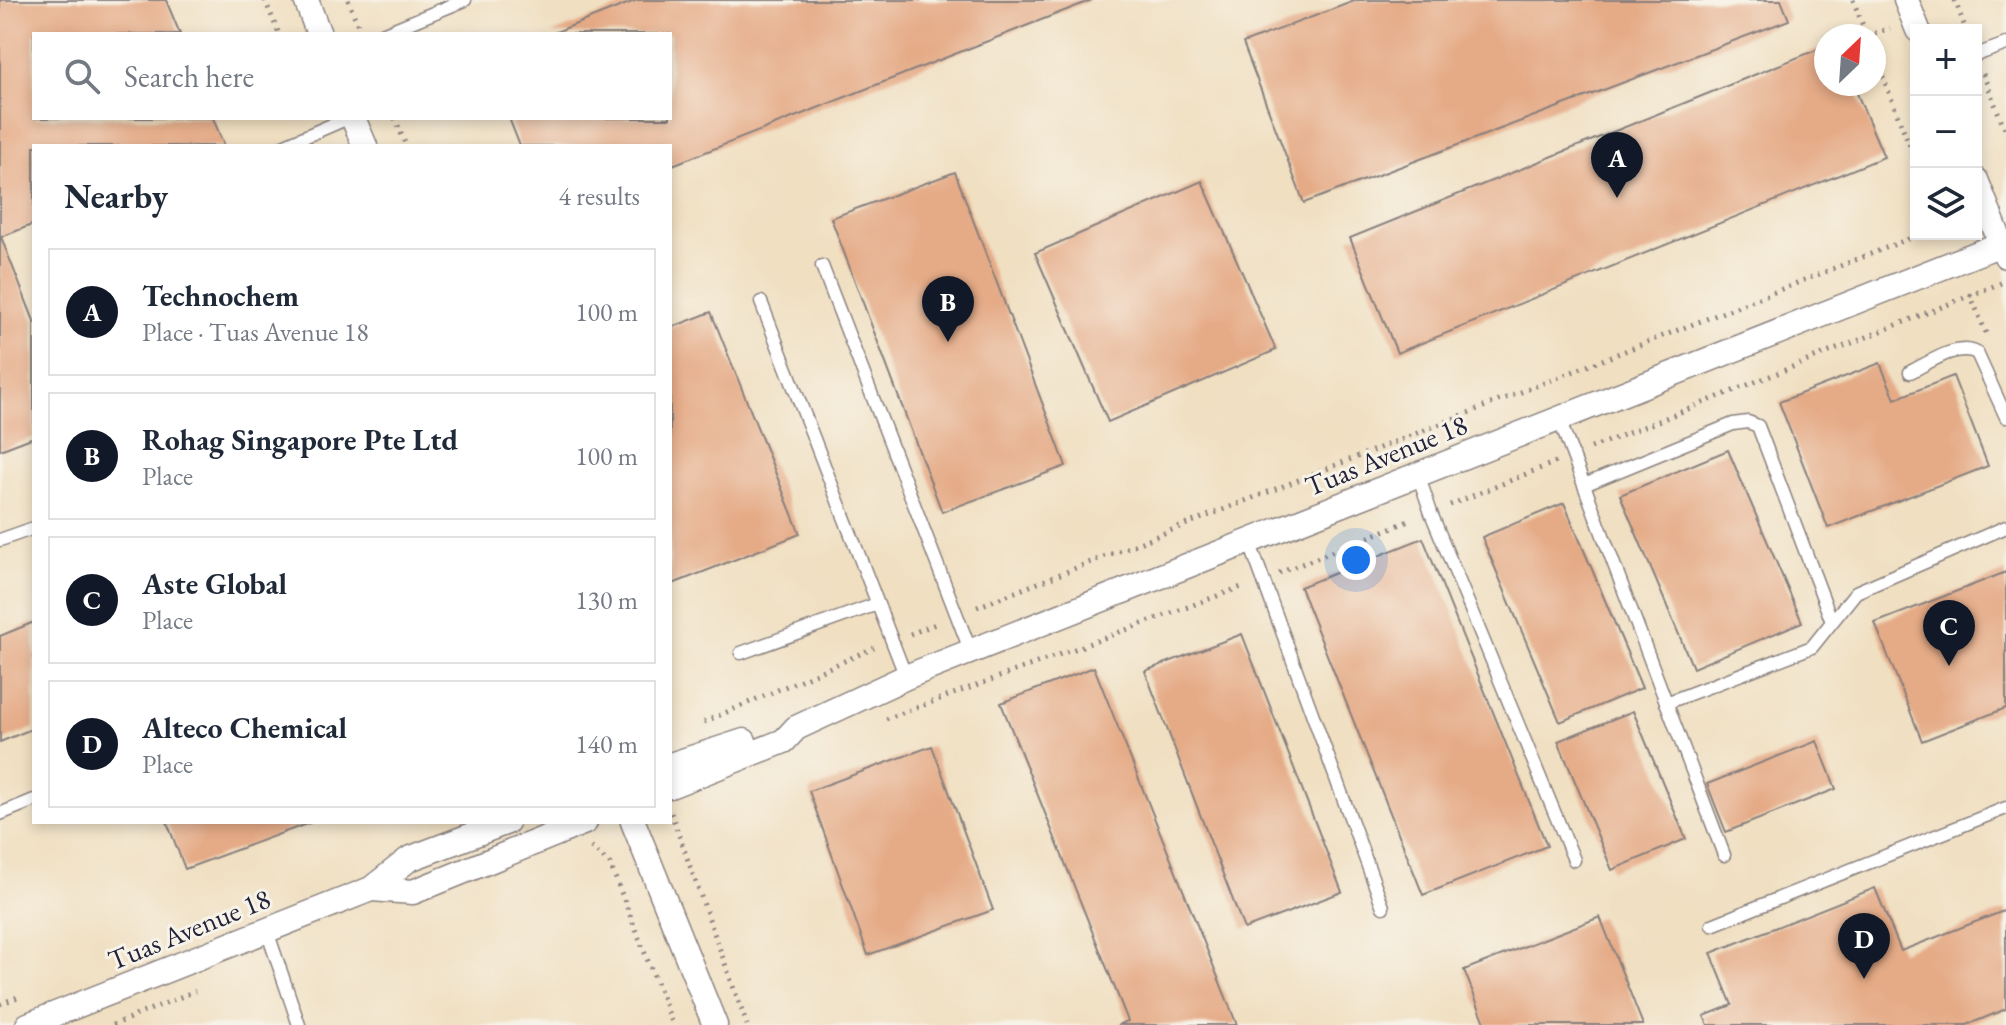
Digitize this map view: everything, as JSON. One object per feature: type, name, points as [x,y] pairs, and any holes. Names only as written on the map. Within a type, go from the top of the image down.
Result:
[{"type":"street","points":[[306,0],[318,32]]},
{"type":"street","points":[[1906,0],[1916,24]]},
{"type":"street","points":[[352,120],[364,144]]},
{"type":"street","points":[[1982,195],[2004,250]]},
{"type":"street","name":"Tuas Avenue 18","points":[[672,764],[778,729],[796,728],[906,677],[1418,474],[1956,262],[2004,250]]},
{"type":"street","name":"Tuas Avenue 18","points":[[672,796],[784,741],[796,728]]},
{"type":"street","name":"Tuas Avenue 18","points":[[28,1025],[371,889],[409,859],[502,824]]},
{"type":"street","points":[[634,824],[715,1025]]},
{"type":"street","name":"Tuas Avenue 18","points":[[371,889],[413,892],[585,833]]},
{"type":"lane","points":[[387,32],[465,0]]},
{"type":"lane","points":[[1982,53],[2006,44]]},
{"type":"lane","points":[[288,144],[346,120]]},
{"type":"lane","points":[[822,266],[971,652]]},
{"type":"lane","points":[[761,302],[906,677]]},
{"type":"lane","points":[[1910,372],[1960,348],[1970,349],[1977,353],[2006,417]]},
{"type":"lane","points":[[1559,419],[1724,855]]},
{"type":"lane","points":[[1584,485],[1733,424],[1748,422],[1758,426],[1832,622]]},
{"type":"lane","points":[[1418,474],[1431,513],[1574,860]]},
{"type":"lane","points":[[1666,703],[1812,647],[1856,592],[2006,527]]},
{"type":"lane","points":[[0,540],[32,529]]},
{"type":"lane","points":[[1249,541],[1383,907]]},
{"type":"lane","points":[[741,653],[877,604]]},
{"type":"lane","points":[[0,814],[32,801]]},
{"type":"lane","points":[[1712,925],[2006,808]]},
{"type":"lane","points":[[267,931],[298,1025]]},
{"type":"path","points":[[265,0],[278,32]]},
{"type":"path","points":[[348,0],[360,32]]},
{"type":"path","points":[[1853,0],[1862,24]]},
{"type":"path","points":[[1955,0],[1964,24]]},
{"type":"path","points":[[1982,72],[2006,132]]},
{"type":"path","points":[[1886,85],[1910,147]]},
{"type":"path","points":[[396,120],[405,144]]},
{"type":"path","points":[[698,725],[892,641],[1910,238]]},
{"type":"path","points":[[1956,262],[1988,340]]},
{"type":"path","points":[[883,721],[1263,579],[2006,281]]},
{"type":"path","points":[[672,819],[747,1025]]},
{"type":"path","points":[[585,833],[610,864],[673,1025]]},
{"type":"path","points":[[113,1025],[208,986]]},
{"type":"building","points":[[0,0],[166,0],[179,32],[32,32],[32,120],[214,120],[223,144],[32,144],[32,225],[1,237],[32,316],[32,438],[0,450]]},
{"type":"building","points":[[637,0],[1092,0],[672,165],[672,144],[519,144],[510,120],[672,120],[672,32],[556,32]]},
{"type":"building","points":[[1357,0],[1781,0],[1789,20],[1304,203],[1243,43]]},
{"type":"building","points":[[1814,51],[1814,96],[1858,96],[1884,157],[1397,353],[1350,238]]},
{"type":"building","points":[[955,172],[1066,466],[942,512],[831,218]]},
{"type":"building","points":[[1202,181],[1276,350],[1108,422],[1035,253]]},
{"type":"building","points":[[711,312],[800,534],[672,584],[672,327]]},
{"type":"building","points":[[1880,363],[1895,399],[1953,376],[1988,466],[1828,528],[1779,402]]},
{"type":"building","points":[[1728,450],[1802,622],[1693,668],[1620,495]]},
{"type":"building","points":[[1564,503],[1642,688],[1560,722],[1482,537]]},
{"type":"building","points":[[1423,538],[1547,846],[1423,895],[1300,587]]},
{"type":"building","points":[[2006,572],[2006,708],[1922,741],[1875,623]]},
{"type":"building","points":[[32,623],[32,729],[0,742],[0,636]]},
{"type":"building","points":[[1242,634],[1342,892],[1244,929],[1145,671]]},
{"type":"building","points":[[1094,667],[1237,1025],[1118,1025],[1128,1021],[1001,703]]},
{"type":"building","points":[[1633,711],[1686,839],[1612,870],[1558,741]]},
{"type":"building","points":[[1817,741],[1836,789],[1726,832],[1707,784]]},
{"type":"building","points":[[932,746],[993,910],[868,955],[809,791]]},
{"type":"building","points":[[168,824],[307,824],[185,869]]},
{"type":"building","points":[[1875,888],[1901,951],[2006,910],[2006,1009],[1967,1025],[1708,1025],[1704,1016],[1732,1005],[1711,953]]},
{"type":"building","points":[[1600,917],[1643,1025],[1486,1025],[1464,970]]},
{"type":"place","name":"Technochem","points":[[1617,198]]},
{"type":"place","name":"Rohag Singapore Pte Ltd","points":[[948,342]]},
{"type":"place","name":"Aste Global","points":[[1949,666]]},
{"type":"place","name":"Alteco Chemical","points":[[1864,979]]}]
